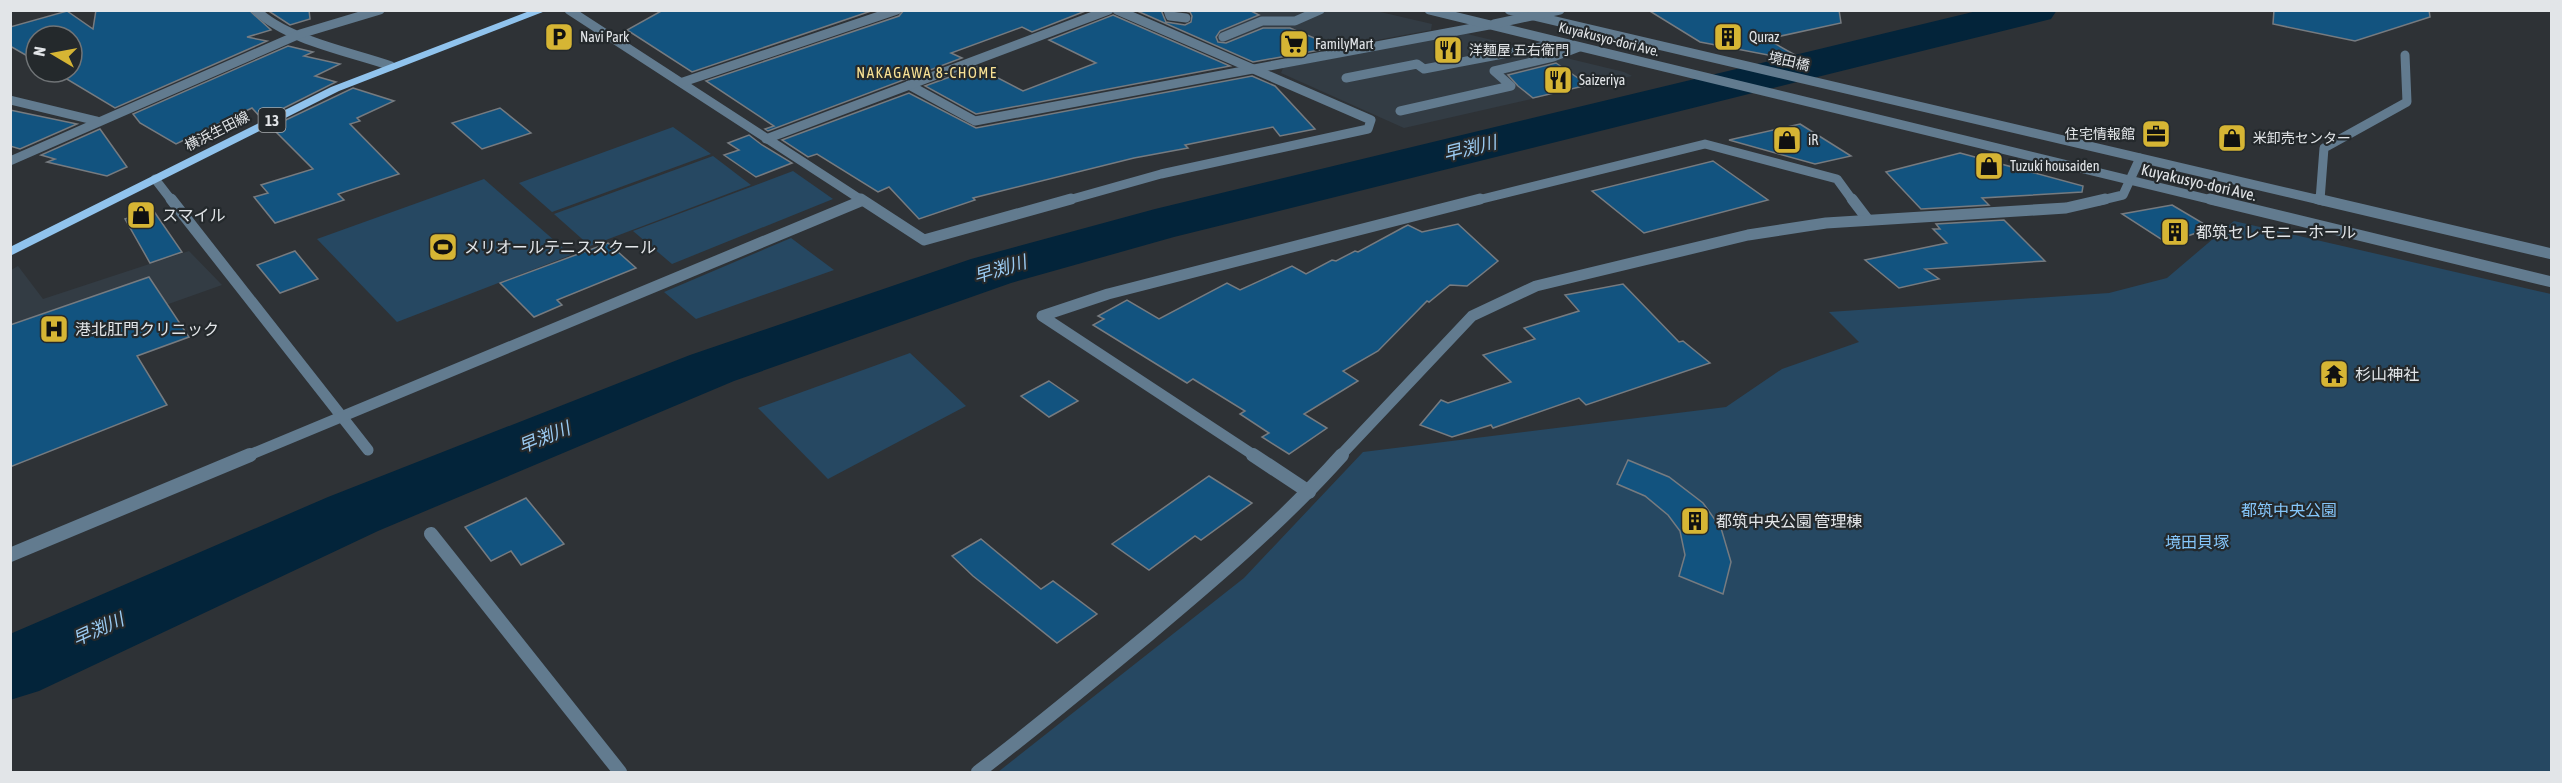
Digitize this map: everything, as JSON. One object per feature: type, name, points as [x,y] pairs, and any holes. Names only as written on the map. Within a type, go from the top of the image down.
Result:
[{"type":"main road","name":"横浜生田線","points":[[10,252],[335,89],[543,10]]},
{"type":"street","points":[[256,10],[259,16],[278,27],[391,66]]},
{"type":"street","points":[[10,161],[300,34],[380,10]]},
{"type":"street","points":[[569,10],[924,240],[1161,174],[1368,129],[1371,120],[1118,10]]},
{"type":"street","points":[[683,82],[897,10]]},
{"type":"street","points":[[766,139],[1109,10]]},
{"type":"street","points":[[1168,10],[1170,16],[1186,18]]},
{"type":"street","points":[[1223,37],[1262,21],[1295,21],[1320,10]]},
{"type":"street","name":"Kuyakusyo-dori Ave.","points":[[1429,10],[2552,282]]},
{"type":"street","name":"Kuyakusyo-dori Ave.","points":[[1509,10],[1704,56]]},
{"type":"street","points":[[909,85],[975,121],[1560,10]]},
{"type":"street","points":[[1346,78],[1417,64],[1424,69],[1562,43]]},
{"type":"street","points":[[1400,111],[1511,86],[1494,71],[1553,57],[1579,47]]},
{"type":"street","points":[[2320,200],[2324,148],[2407,102],[2405,55]]},
{"type":"street","name":"境田橋","points":[[1704,56],[1868,93]]},
{"type":"street","name":"Kuyakusyo-dori Ave.","points":[[1868,93],[2552,254]]},
{"type":"street","points":[[10,100],[98,121]]},
{"type":"street","points":[[1309,492],[1042,316],[1108,294],[1334,235],[1705,144],[1838,179],[1868,220]]},
{"type":"street","points":[[978,772],[1035,729],[1232,565],[1309,492],[1384,407],[1472,316],[1536,286],[1748,235],[1826,223],[2066,208],[2123,195],[2140,158]]},
{"type":"street","points":[[156,179],[368,450]]},
{"type":"street","points":[[10,555],[861,201]]},
{"type":"street","points":[[431,534],[620,772]]},
{"type":"shaded area","points":[[1249,10],[1376,11],[1432,24],[1431,30],[1263,61],[1252,60],[1191,34]]},
{"type":"shaded area","points":[[1463,33],[1624,72],[1632,76],[1404,128],[1281,73],[1283,68]]},
{"type":"shaded area","name":"港北肛門クリニック","points":[[189,251],[222,285],[11,360],[11,270],[18,266],[43,299]]},
{"type":"green space","points":[[673,127],[711,154],[552,212],[519,183]]},
{"type":"green space","points":[[713,156],[751,185],[590,246],[554,214]]},
{"type":"green space","points":[[793,171],[833,199],[672,264],[633,231]]},
{"type":"green space","name":"メリオールテニススクール","points":[[484,179],[571,255],[397,322],[317,239]]},
{"type":"green space","name":"都筑中央公園","points":[[2234,221],[2551,294],[2551,772],[998,772],[1244,578],[1363,452],[1726,407],[1782,369],[1859,342],[1829,312],[2109,293],[2167,278]]},
{"type":"green space","points":[[791,238],[834,270],[696,319],[664,292]]},
{"type":"green space","points":[[910,353],[966,406],[828,479],[758,408]]},
{"type":"building","points":[[96,10],[249,10],[271,30],[247,37],[267,41],[115,108],[75,84],[84,84],[84,24],[24,24],[24,54],[10,46],[10,27],[67,11],[93,29]]},
{"type":"building","points":[[267,10],[309,10],[310,19],[290,25]]},
{"type":"building","points":[[663,10],[874,10],[692,72],[627,30]]},
{"type":"building","points":[[904,10],[1088,10],[1032,32],[1022,27],[951,53],[962,58],[768,131],[765,129],[774,126],[706,81],[899,16]]},
{"type":"building","points":[[1135,10],[1161,10],[1166,22],[1185,25],[1191,22],[1192,16],[1190,12],[1180,10],[1249,10],[1259,15],[1220,31],[1216,37],[1218,42],[1226,43],[1263,28],[1290,28],[1336,47],[1253,62]]},
{"type":"building","points":[[1648,10],[1839,10],[1841,23],[1767,39],[1795,55],[1794,60],[1700,42]]},
{"type":"building","points":[[2274,10],[2429,10],[2430,17],[2355,41],[2273,24]]},
{"type":"building","points":[[1113,15],[1230,66],[976,114],[925,86],[977,67],[1023,91],[1096,63],[1049,40]]},
{"type":"building","points":[[288,46],[313,52],[304,56],[340,64],[315,76],[336,82],[262,119],[252,108],[176,144],[140,123],[133,114]]},
{"type":"building","points":[[1556,63],[1588,85],[1533,98],[1508,75]]},
{"type":"building","points":[[1252,76],[1275,86],[1315,129],[1280,136],[1273,127],[1185,145],[1188,148],[1134,158],[973,198],[975,200],[919,219],[889,187],[878,192],[817,154],[808,157],[782,140],[909,93],[976,128]]},
{"type":"building","points":[[353,88],[394,101],[357,118],[360,121],[350,124],[399,174],[338,194],[344,200],[275,223],[254,197],[268,193],[261,185],[313,169],[271,127]]},
{"type":"building","points":[[500,108],[531,133],[482,149],[452,123]]},
{"type":"building","points":[[10,110],[77,124],[20,149],[10,146]]},
{"type":"building","points":[[1800,124],[1851,156],[1815,164],[1729,140]]},
{"type":"building","points":[[100,129],[127,167],[107,176],[47,162],[55,159],[41,155]]},
{"type":"building","points":[[749,135],[792,163],[756,177],[724,155],[739,150],[728,143]]},
{"type":"building","points":[[1960,153],[2083,186],[2082,192],[1982,198],[1989,205],[1921,209],[1886,172]]},
{"type":"building","points":[[1713,161],[1768,200],[1644,233],[1592,191]]},
{"type":"building","name":"都筑セレモニーホール","points":[[2172,205],[2211,228],[2167,243],[2122,214]]},
{"type":"building","points":[[153,210],[182,252],[150,263],[125,219]]},
{"type":"building","points":[[2004,220],[2045,261],[1925,269],[1939,279],[1899,288],[1865,260],[1947,243],[1933,229],[1940,229],[1936,224]]},
{"type":"building","points":[[1458,224],[1498,261],[1467,286],[1450,285],[1429,302],[1427,301],[1378,351],[1343,371],[1358,381],[1304,414],[1327,428],[1289,454],[1262,437],[1269,433],[1240,414],[1245,411],[1193,379],[1187,383],[1093,325],[1104,319],[1098,316],[1127,300],[1159,319],[1227,283],[1240,290],[1292,266],[1306,274],[1332,260],[1336,261],[1355,251],[1358,252],[1408,225],[1422,232]]},
{"type":"building","points":[[608,243],[636,268],[557,300],[562,305],[534,317],[500,283]]},
{"type":"building","points":[[295,251],[318,279],[280,293],[257,265]]},
{"type":"building","points":[[149,277],[189,337],[137,356],[167,405],[10,467],[10,325]]},
{"type":"building","points":[[1623,284],[1679,342],[1683,341],[1710,363],[1586,405],[1579,398],[1493,428],[1491,425],[1452,437],[1420,425],[1441,400],[1448,403],[1511,382],[1483,355],[1535,339],[1524,328],[1579,311],[1565,295]]},
{"type":"building","points":[[1049,381],[1078,401],[1049,417],[1021,396]]},
{"type":"building","name":"都筑中央公園 管理棟","points":[[1628,460],[1669,477],[1703,503],[1721,528],[1731,562],[1723,594],[1679,576],[1685,555],[1680,531],[1668,515],[1645,496],[1617,484]]},
{"type":"building","points":[[1209,476],[1252,503],[1201,540],[1195,536],[1149,570],[1112,544]]},
{"type":"building","points":[[526,498],[564,544],[521,565],[511,551],[491,561],[465,527]]},
{"type":"building","points":[[981,539],[1041,589],[1053,581],[1097,614],[1057,643],[973,576],[952,556]]},
{"type":"waterway","name":"早渕川","points":[[10,669],[353,514],[712,368],[991,271],[1155,225],[2036,10]]},
{"type":"place","name":"Navi Park","points":[[559,37]]},
{"type":"place","name":"Quraz","points":[[1728,37]]},
{"type":"place","name":"FamilyMart","points":[[1294,44]]},
{"type":"place","name":"洋麺屋 五右衛門","points":[[1448,50]]},
{"type":"place","name":"Saizeriya","points":[[1558,80]]},
{"type":"place","name":"住宅情報館","points":[[2156,134]]},
{"type":"place","name":"米卸売センター","points":[[2232,138]]},
{"type":"place","name":"iR","points":[[1787,140]]},
{"type":"place","name":"Tuzuki housaiden","points":[[1989,166]]},
{"type":"place","name":"スマイル","points":[[141,215]]},
{"type":"place","name":"都筑セレモニーホール","points":[[2175,232]]},
{"type":"place","name":"メリオールテニススクール","points":[[443,247]]},
{"type":"place","name":"港北肛門クリニック","points":[[54,329]]},
{"type":"place","name":"杉山神社","points":[[2334,374]]},
{"type":"place","name":"都筑中央公園 管理棟","points":[[1695,521]]},
{"type":"district","name":"NAKAGAWA 8-CHOME","points":[[927,72]]},
{"type":"park label","name":"境田貝塚","points":[[2197,542]]}]
